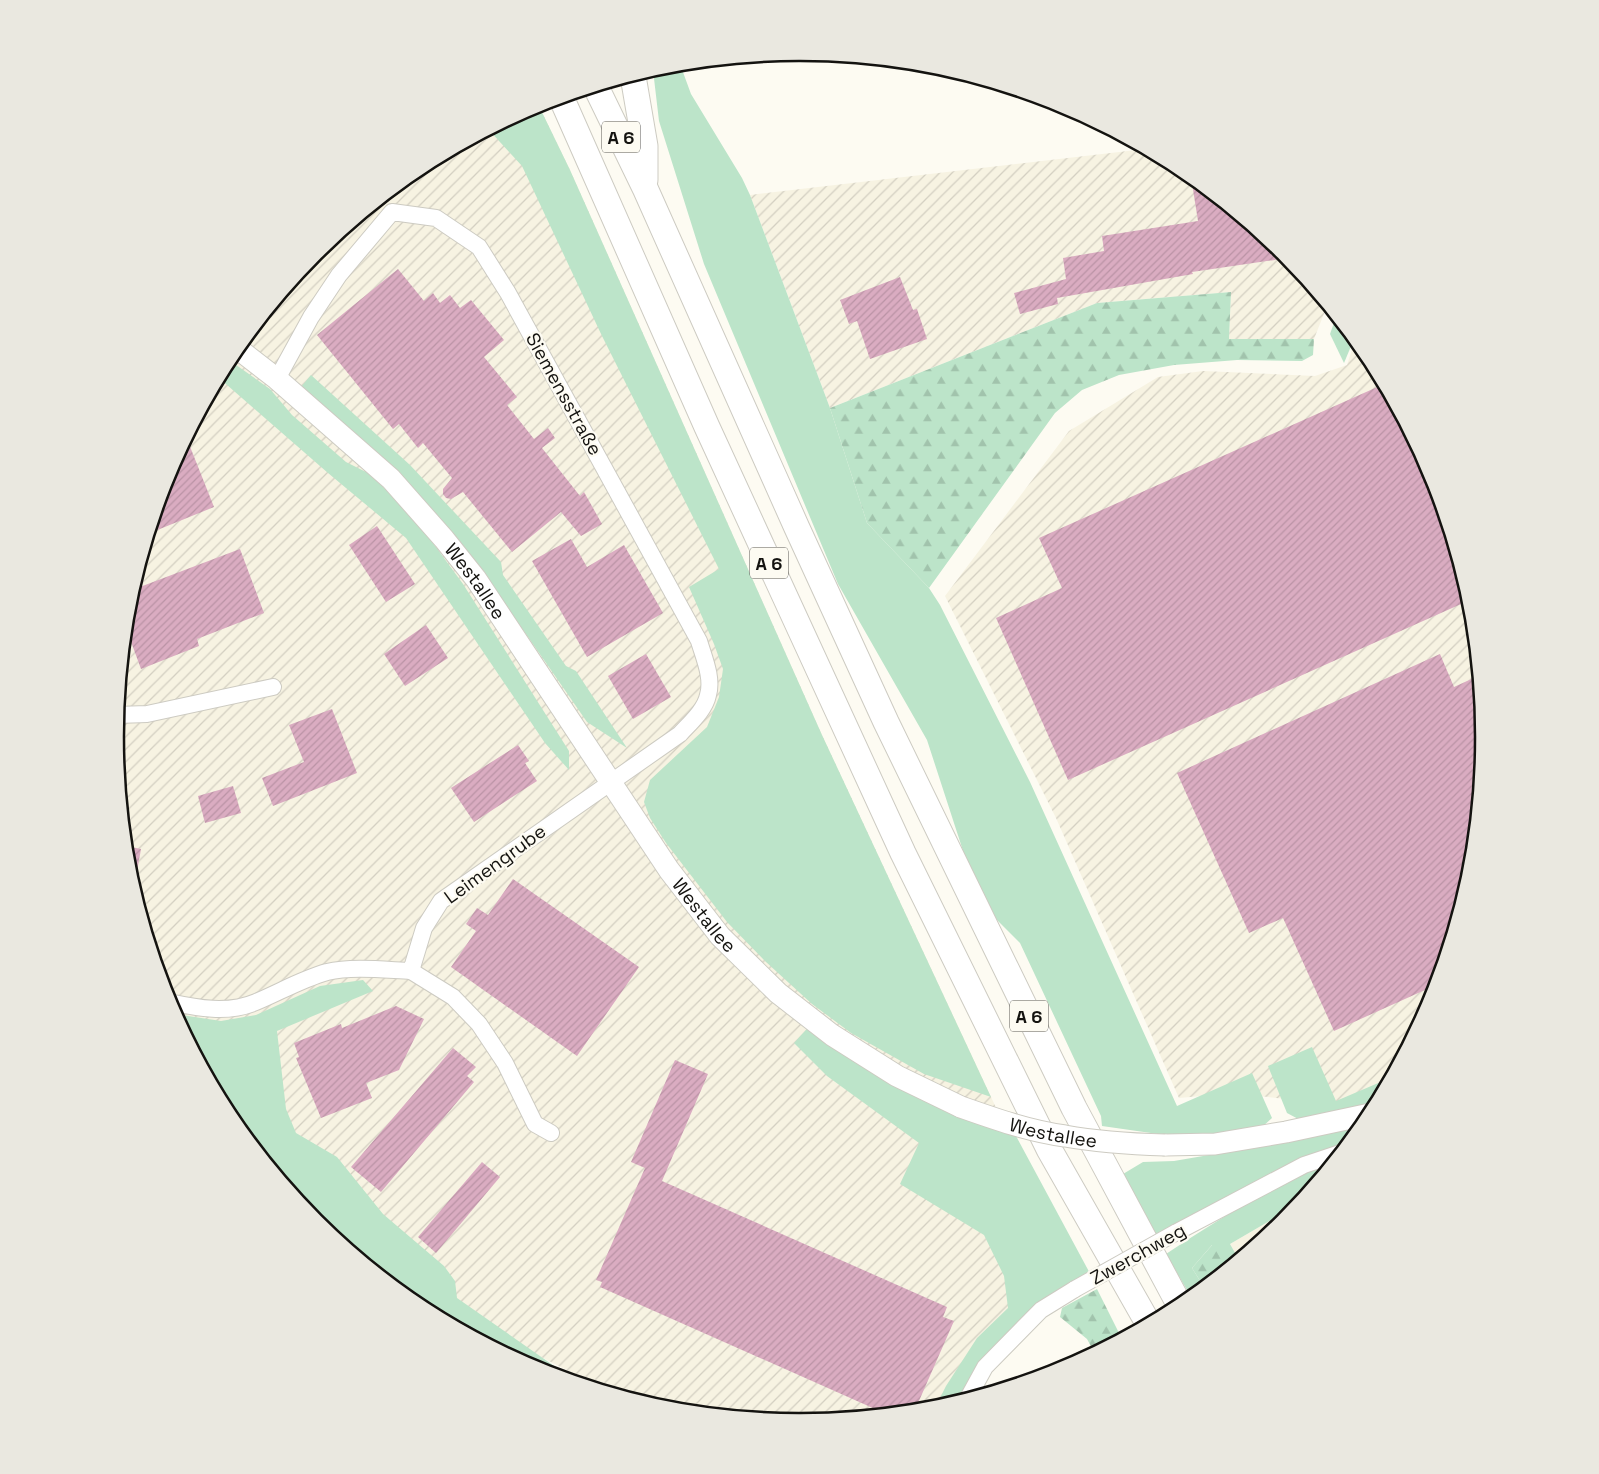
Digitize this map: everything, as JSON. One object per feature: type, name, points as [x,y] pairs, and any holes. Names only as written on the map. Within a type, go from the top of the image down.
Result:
[{"type":"highway","points":[[634,82],[645,146],[645,188]]},
{"type":"highway","name":"A 6","points":[[598,92],[645,188],[886,722],[1074,1108],[1176,1298]]},
{"type":"highway","name":"A 6","points":[[564,104],[847,735],[907,862],[1049,1150],[1145,1317]]},
{"type":"main road","name":"Westallee","points":[[244,353],[277,379],[391,479],[444,538],[476,579],[669,870],[720,936],[778,993],[848,1046],[897,1076],[961,1107],[1009,1124],[1063,1136],[1113,1143],[1215,1144],[1286,1132],[1358,1117]]},
{"type":"street","name":"Siemensstraße","points":[[277,379],[311,317],[339,275],[392,212],[436,218],[479,247],[508,293],[699,641],[709,673],[708,696],[699,712],[680,734],[611,782]]},
{"type":"street","points":[[125,715],[147,714],[273,687]]},
{"type":"street","name":"Leimengrube","points":[[411,972],[424,928],[441,901],[611,782]]},
{"type":"street","points":[[179,1004],[200,1009],[228,1008],[254,1003],[288,986],[328,972],[368,969],[411,972],[453,997],[479,1024],[505,1064],[535,1124],[551,1133]]},
{"type":"street","name":"Zwerchweg","points":[[972,1390],[985,1367],[1041,1310],[1175,1232],[1304,1165],[1329,1157]]},
{"type":"shaded area","points":[[542,113],[570,170],[822,735],[1020,1159],[1084,1271],[975,1360],[954,1395],[888,1407],[800,1413],[711,1407],[668,1400],[582,1377],[539,1356],[434,1291],[208,1064],[193,1036],[175,996],[160,954],[147,912],[137,869],[125,781],[125,693],[137,605],[147,562],[175,478],[193,438],[214,399],[263,326],[291,291],[322,259],[388,201],[424,175],[462,152],[501,131]]},
{"type":"shaded area","points":[[1134,150],[1175,175],[1245,229],[1308,291],[1325,312],[1314,339],[1229,339],[1231,292],[1097,303],[830,408],[750,195]]},
{"type":"shaded area","points":[[1352,349],[1385,399],[1406,438],[1424,478],[1439,520],[1452,562],[1462,605],[1474,693],[1475,737],[1474,781],[1462,869],[1452,912],[1424,996],[1406,1036],[1374,1092],[1341,1106],[1235,1093],[1179,1098],[1056,818],[945,596],[1069,431],[1158,377],[1203,371],[1315,376],[1347,365]]},
{"type":"shaded area","points":[[1272,1219],[1235,1253],[1230,1244]]},
{"type":"green space","points":[[683,72],[691,94],[742,178],[750,195],[830,408],[867,523],[929,588],[940,605],[1030,782],[1177,1106],[1252,1073],[1272,1118],[1261,1128],[1203,1136],[1158,1134],[1102,1126],[1101,1116],[1020,943],[980,903],[927,740],[838,584],[704,264],[659,121],[654,77]]},
{"type":"green space","points":[[542,113],[570,170],[822,735],[991,1097],[924,1074],[851,1033],[812,1004],[766,962],[727,922],[666,843],[650,818],[644,802],[650,780],[707,727],[719,697],[723,669],[689,587],[719,569],[602,336],[522,166],[494,135]]},
{"type":"green space","points":[[1231,292],[1229,339],[1314,339],[1313,355],[1302,361],[1237,360],[1174,365],[1119,375],[1082,390],[1055,413],[929,588],[867,523],[830,408],[1097,303]]},
{"type":"green space","points":[[1334,323],[1351,347],[1344,363],[1330,334]]},
{"type":"green space","points":[[236,365],[270,389],[292,415],[346,462],[372,475],[425,532],[463,584],[569,751],[569,770],[545,743],[406,538],[225,383]]},
{"type":"green space","points":[[311,375],[410,465],[501,562],[503,575],[566,666],[576,671],[627,748],[587,722],[503,601],[301,387]]},
{"type":"green space","points":[[363,980],[373,991],[277,1031],[286,1109],[296,1133],[337,1157],[383,1214],[444,1266],[455,1281],[457,1298],[555,1366],[501,1343],[424,1299],[354,1245],[322,1215],[291,1183],[263,1148],[238,1112],[214,1075],[184,1015],[221,1021],[256,1015],[320,986]]},
{"type":"green space","points":[[814,1021],[1009,1123],[1093,1279],[1041,1310],[975,1390],[940,1398],[977,1338],[1008,1308],[1004,1276],[984,1235],[900,1184],[919,1143],[827,1076],[794,1043]]},
{"type":"green space","points":[[1312,1047],[1336,1101],[1380,1082],[1364,1107],[1302,1121],[1287,1113],[1268,1066]]},
{"type":"green space","points":[[1350,1127],[1336,1148],[1157,1237],[1123,1174],[1143,1162],[1174,1161],[1267,1145]]},
{"type":"green space","points":[[1322,1166],[1308,1183],[1272,1219],[1230,1244],[1235,1253],[1223,1263],[1212,1245],[1192,1268],[1200,1281],[1187,1290],[1166,1254],[1268,1191]]},
{"type":"green space","points":[[1213,1244],[1223,1263],[1200,1281],[1192,1268]]},
{"type":"green space","points":[[1097,1289],[1118,1332],[1091,1346],[1087,1339],[1060,1317],[1062,1308]]},
{"type":"building","points":[[1193,188],[1245,229],[1278,260],[1192,272],[1193,274],[1057,298],[1058,304],[1020,314],[1014,293],[1066,279],[1063,258],[1104,251],[1102,236],[1198,221]]},
{"type":"building","points":[[398,269],[424,301],[433,293],[440,303],[450,295],[460,308],[471,300],[504,340],[484,357],[517,397],[507,405],[534,439],[548,428],[555,438],[542,448],[580,496],[584,492],[602,524],[581,536],[561,512],[512,552],[463,492],[451,499],[446,498],[443,494],[443,489],[452,478],[423,443],[418,448],[399,424],[393,429],[317,335]]},
{"type":"building","points":[[900,277],[913,310],[917,309],[927,339],[870,359],[857,321],[849,324],[840,300]]},
{"type":"building","points":[[1377,387],[1406,438],[1424,478],[1452,562],[1462,604],[1068,780],[996,618],[1062,588],[1039,538]]},
{"type":"building","points":[[190,446],[214,507],[157,530],[175,478]]},
{"type":"building","points":[[377,526],[415,584],[386,602],[349,545]]},
{"type":"building","points":[[571,539],[587,567],[624,545],[663,613],[587,657],[532,561]]},
{"type":"building","points":[[240,549],[264,613],[197,639],[199,646],[141,669],[131,642],[141,586]]},
{"type":"building","points":[[426,625],[448,658],[405,686],[384,654]]},
{"type":"building","points":[[646,654],[671,697],[633,719],[608,676]]},
{"type":"building","points":[[1440,654],[1454,687],[1472,679],[1475,737],[1474,781],[1469,825],[1462,869],[1452,912],[1426,989],[1334,1031],[1283,918],[1249,933],[1177,773]]},
{"type":"building","points":[[332,709],[357,773],[273,806],[262,778],[304,762],[289,725]]},
{"type":"building","points":[[518,745],[529,761],[525,763],[537,781],[474,822],[451,788]]},
{"type":"building","points":[[233,786],[241,813],[205,823],[198,796]]},
{"type":"building","points":[[134,848],[141,849],[137,870]]},
{"type":"building","points":[[513,879],[639,967],[577,1056],[451,967],[476,931],[466,924],[477,908],[488,915]]},
{"type":"building","points":[[396,1006],[424,1019],[399,1070],[366,1083],[372,1098],[321,1118],[296,1058],[299,1057],[294,1043],[341,1024],[342,1028]]},
{"type":"building","points":[[453,1048],[476,1067],[467,1076],[474,1082],[381,1192],[351,1167]]},
{"type":"building","points":[[675,1060],[708,1074],[662,1181],[947,1307],[943,1317],[954,1321],[918,1402],[873,1408],[600,1287],[602,1282],[596,1280],[645,1168],[631,1162]]},
{"type":"building","points":[[482,1162],[500,1177],[436,1253],[418,1237]]}]
